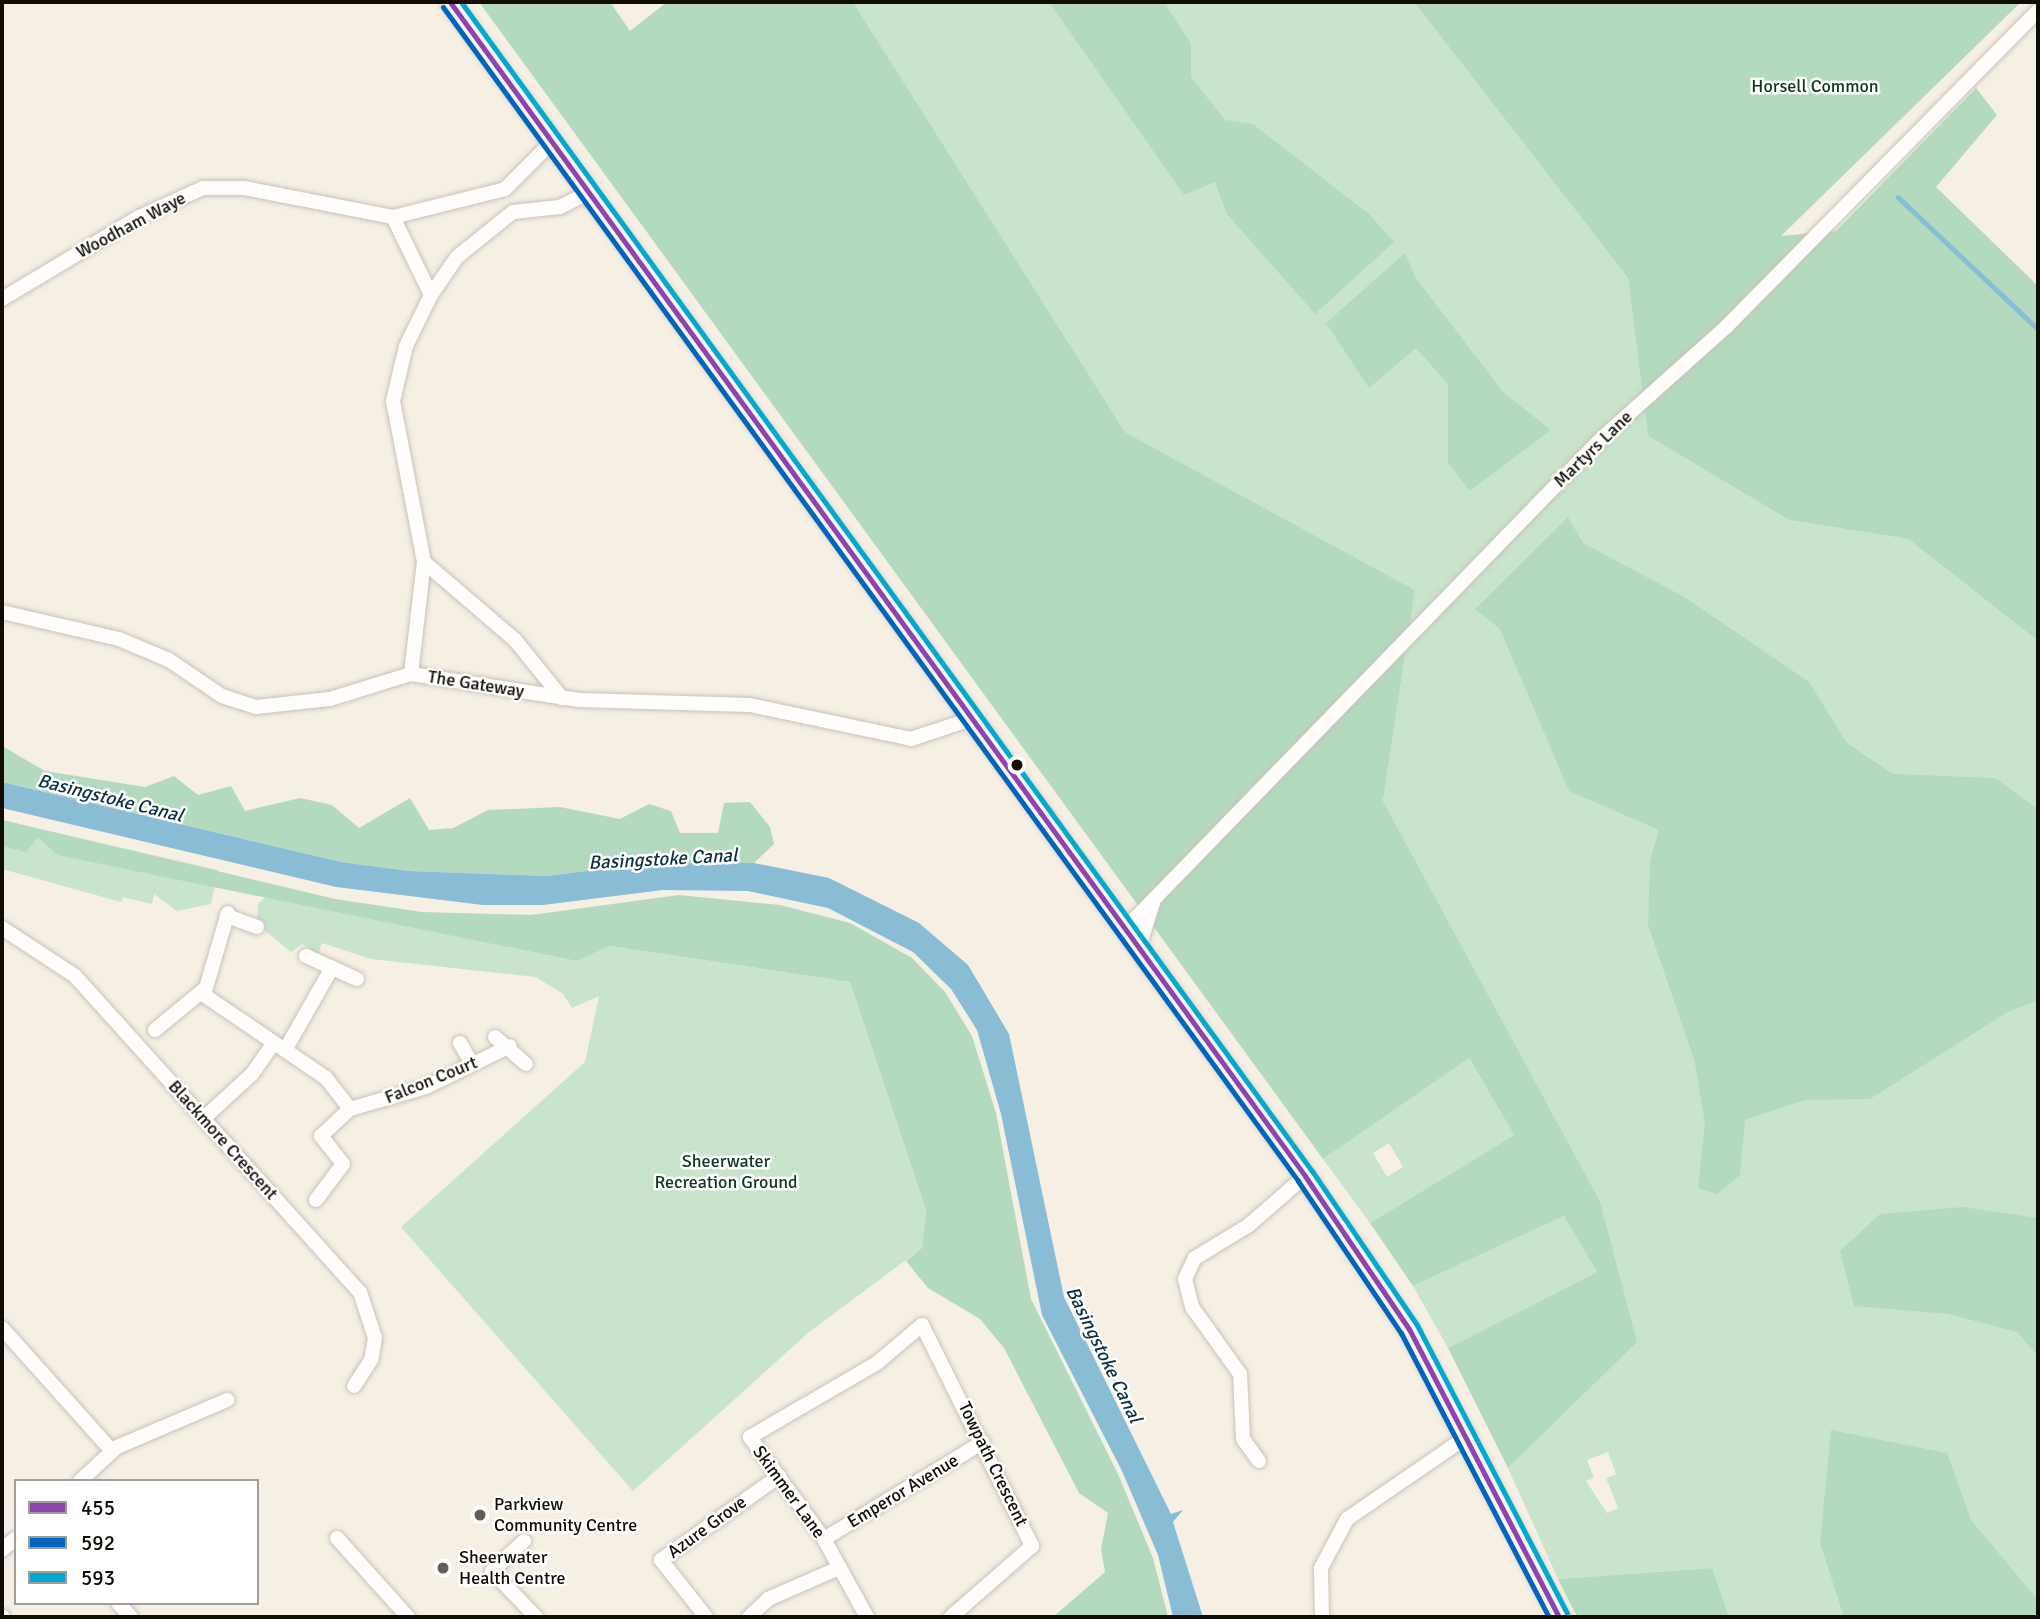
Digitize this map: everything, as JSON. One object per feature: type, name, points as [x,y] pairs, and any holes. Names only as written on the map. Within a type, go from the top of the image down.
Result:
[{"type":"main road","points":[[450,2],[968,720],[1139,947],[1305,1176],[1409,1329],[1469,1435],[1559,1617]]},
{"type":"street","name":"Martyrs Lane","points":[[1125,929],[1603,437],[1726,327],[2038,11]]},
{"type":"street","points":[[517,211],[505,189],[551,143]]},
{"type":"street","name":"Woodham Waye","points":[[2,299],[139,217],[203,188],[244,188],[393,217],[505,189]]},
{"type":"street","points":[[411,674],[424,562],[393,401],[406,346],[431,295],[457,257],[517,211],[560,207],[588,193]]},
{"type":"street","points":[[393,217],[431,295]]},
{"type":"street","points":[[424,562],[515,640],[562,698]]},
{"type":"street","name":"The Gateway","points":[[2,612],[120,639],[252,706],[330,699],[411,674],[562,698],[750,705],[911,739],[968,720]]},
{"type":"street","name":"Martyrs Lane","points":[[1139,947],[1156,895]]},
{"type":"street","points":[[155,1030],[201,993],[217,967],[228,914],[257,927]]},
{"type":"street","name":"Blackmore Crescent","points":[[2,928],[75,976],[368,1304],[374,1352],[354,1386]]},
{"type":"street","points":[[306,956],[357,979]]},
{"type":"street","points":[[203,1119],[279,1047],[332,968]]},
{"type":"street","points":[[201,993],[326,1078],[350,1109],[321,1136],[343,1164],[316,1200]]},
{"type":"street","points":[[495,1037],[510,1046],[526,1064]]},
{"type":"street","points":[[460,1043],[472,1064]]},
{"type":"street","name":"Falcon Court","points":[[350,1109],[426,1087],[510,1046]]},
{"type":"street","points":[[1259,1461],[1242,1440],[1240,1374],[1192,1307],[1185,1279],[1195,1258],[1249,1225],[1305,1176]]},
{"type":"street","name":"Towpath Crescent","points":[[922,1325],[1032,1546],[951,1617]]},
{"type":"street","name":"Skimmer Lane","points":[[867,1617],[824,1539],[750,1437],[877,1363],[922,1325]]},
{"type":"street","points":[[2,1328],[114,1449]]},
{"type":"street","points":[[82,1479],[114,1449],[227,1400]]},
{"type":"street","points":[[1322,1617],[1321,1567],[1347,1519],[1469,1435]]},
{"type":"street","name":"Emperor Avenue","points":[[824,1539],[982,1442]]},
{"type":"street","name":"Azure Grove","points":[[706,1617],[661,1560],[779,1476]]},
{"type":"street","points":[[337,1538],[408,1617]]},
{"type":"street","points":[[524,1541],[492,1571],[536,1617]]},
{"type":"street","points":[[749,1617],[768,1599],[839,1568]]},
{"type":"green space","points":[[479,2],[610,2],[630,31],[667,2],[853,2],[1125,432],[1415,590],[1383,801],[1600,1201],[1637,1342],[1508,1468],[1448,1348],[1597,1272],[1564,1216],[1413,1286],[1370,1223],[1514,1135],[1469,1058],[1323,1159]]},
{"type":"green space","points":[[853,2],[1414,2],[1628,278],[1648,436],[1789,520],[1908,539],[2038,641],[2038,1617],[1729,1617],[1711,1568],[1558,1579],[1508,1468],[1636,1341],[1600,1201],[1383,801],[1415,590],[1125,432]],"holes":[[[1608,1452],[1616,1474],[1606,1478],[1618,1508],[1607,1513],[1586,1481],[1594,1478],[1587,1460]]]},
{"type":"green space","points":[[1049,2],[1164,2],[1191,44],[1191,77],[1225,120],[1253,124],[1369,214],[1394,242],[1315,314],[1227,214],[1215,182],[1184,195]]},
{"type":"green space","name":"Horsell Common","points":[[1414,2],[2021,2],[1781,236],[1836,231],[1976,88],[1997,115],[1936,187],[2038,286],[2038,641],[1908,539],[1789,520],[1648,436],[1628,278]]},
{"type":"green space","points":[[1405,253],[1415,277],[1503,392],[1551,430],[1470,491],[1448,463],[1448,384],[1416,348],[1369,388],[1326,323]]},
{"type":"green space","points":[[1568,517],[1583,543],[1686,598],[1809,682],[1847,743],[1893,774],[1995,778],[2038,809],[2038,1000],[2006,1013],[1870,1099],[1805,1100],[1745,1120],[1740,1175],[1717,1194],[1698,1188],[1705,1123],[1694,1059],[1648,925],[1650,861],[1659,830],[1569,791],[1500,629],[1475,609]]},
{"type":"green space","points":[[2,746],[45,771],[145,787],[174,776],[198,795],[231,786],[245,811],[300,798],[332,805],[359,828],[410,798],[429,830],[453,828],[488,810],[560,807],[620,819],[649,804],[671,811],[680,833],[718,833],[724,803],[750,802],[770,827],[774,844],[754,863],[656,862],[547,876],[409,871],[341,862],[2,782]]},
{"type":"green space","points":[[2,820],[218,870],[211,904],[177,911],[154,894],[152,904],[123,897],[121,902],[2,869]]},
{"type":"green space","points":[[2,820],[335,899],[422,912],[531,915],[679,895],[780,905],[850,923],[912,958],[945,992],[972,1036],[996,1113],[1031,1299],[1118,1474],[1153,1558],[1168,1617],[1053,1617],[1105,1572],[1101,1549],[1108,1513],[1079,1493],[1004,1348],[980,1319],[928,1288],[906,1261],[922,1248],[926,1210],[850,982],[610,946],[576,961],[57,855],[38,837],[26,852],[2,846]]},
{"type":"green space","name":"Sheerwater Recreation Ground","points":[[266,896],[575,961],[610,946],[850,982],[926,1210],[922,1248],[808,1333],[633,1491],[401,1227],[585,1062],[599,996],[572,1008],[563,994],[536,977],[371,959],[322,943],[318,954],[302,944],[291,952],[257,924],[258,904]]},
{"type":"green space","points":[[1468,1057],[1514,1135],[1370,1223],[1323,1159]],"holes":[[[1389,1143],[1403,1167],[1387,1177],[1373,1153]]]},
{"type":"green space","points":[[1963,1207],[2038,1218],[2038,1356],[2017,1332],[1948,1314],[1854,1306],[1840,1251],[1880,1214]]},
{"type":"green space","points":[[1564,1216],[1597,1272],[1448,1348],[1413,1286]]},
{"type":"green space","points":[[1831,1430],[1947,1453],[1971,1520],[2038,1600],[2038,1617],[1844,1617],[1820,1543]]},
{"type":"green space","points":[[1712,1568],[1729,1617],[1577,1617],[1558,1579]]},
{"type":"water","name":"Basingstoke Canal","points":[[2,782],[341,862],[409,871],[547,876],[656,862],[754,863],[829,878],[919,923],[968,965],[1009,1034],[1064,1297],[1171,1514],[1183,1510],[1173,1522],[1203,1617],[1173,1617],[1158,1555],[1122,1471],[1042,1315],[1001,1114],[977,1030],[951,989],[913,952],[828,908],[748,891],[663,890],[543,905],[483,905],[336,887],[2,808]]},
{"type":"waterway","points":[[1898,197],[2038,329]]},
{"type":"transit line","name":"455","points":[[450,2],[1305,1176],[1409,1329],[1559,1617]]},
{"type":"transit line","name":"593","points":[[461,2],[1312,1171],[1417,1325],[1567,1613]]},
{"type":"transit line","name":"592","points":[[443,7],[1298,1181],[1401,1333],[1549,1617]]},
{"type":"place","name":"Parkview Community Centre","points":[[480,1515]]},
{"type":"place","name":"Sheerwater Health Centre","points":[[443,1568]]}]
